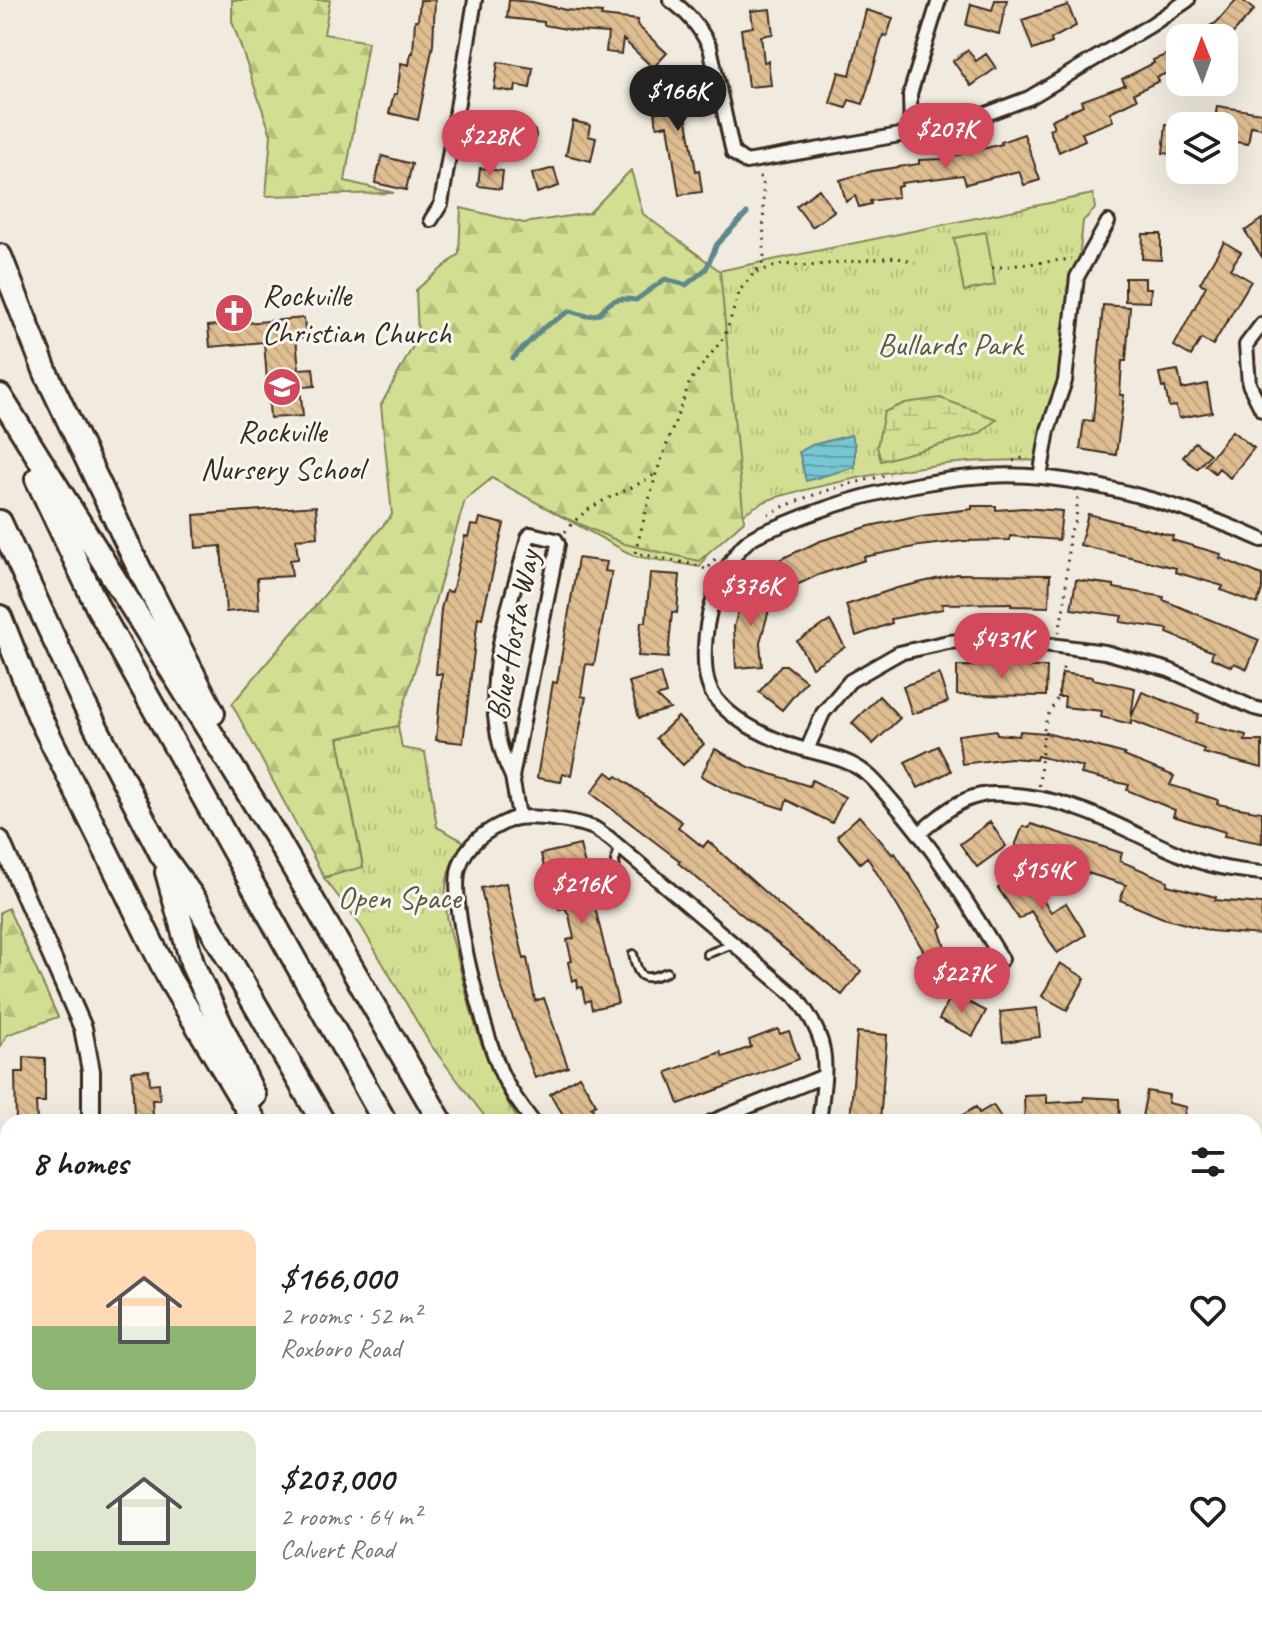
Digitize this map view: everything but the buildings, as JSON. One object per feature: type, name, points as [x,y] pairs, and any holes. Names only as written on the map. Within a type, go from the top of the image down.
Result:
[{"type":"highway","points":[[0,256],[46,373],[119,526],[277,839]]},
{"type":"highway","points":[[0,398],[277,839],[436,1114]]},
{"type":"highway","points":[[0,398],[98,608],[381,1114]]},
{"type":"highway","points":[[0,522],[84,704],[162,855],[196,902],[318,1114]]},
{"type":"highway","points":[[0,617],[40,718],[170,980],[250,1114]]},
{"type":"highway","points":[[162,855],[193,966],[262,1114]]},
{"type":"street","points":[[431,220],[441,204],[475,0]]},
{"type":"street","points":[[670,0],[684,9],[710,47],[733,153],[746,162],[973,119],[1029,98],[1188,0]]},
{"type":"street","points":[[911,133],[910,94],[939,0]]},
{"type":"street","points":[[455,121],[528,135]]},
{"type":"street","points":[[1040,477],[1048,430],[1065,381],[1077,277],[1108,222]]},
{"type":"street","points":[[1262,324],[1246,345],[1249,384],[1262,410]]},
{"type":"street","points":[[1002,959],[920,833],[867,774],[840,758],[777,741],[736,716],[712,694],[704,660],[707,618],[721,576],[749,539],[813,512],[867,495],[973,478],[1040,477],[1079,483],[1164,504],[1262,540]]},
{"type":"street","name":"Blue Hosta Way","points":[[512,777],[557,553],[556,540],[531,534],[499,647],[493,691],[496,738],[512,777],[519,816]]},
{"type":"street","points":[[807,750],[823,713],[850,681],[899,653],[948,642],[997,638],[1105,652],[1169,670],[1262,710]]},
{"type":"street","points":[[920,833],[957,804],[981,795],[1038,798],[1094,812],[1180,855],[1226,870],[1262,873]]},
{"type":"street","points":[[528,1114],[501,1072],[493,1048],[458,916],[456,887],[459,866],[471,845],[488,830],[519,816],[594,828],[795,996],[814,1020],[824,1051],[820,1114]]},
{"type":"street","points":[[0,839],[83,1028],[91,1071],[91,1114]]},
{"type":"street","points":[[731,1114],[824,1076]]},
{"type":"lane","points":[[618,893],[615,861],[619,847]]},
{"type":"lane","points":[[707,954],[733,944]]},
{"type":"lane","points":[[633,954],[637,972],[642,977],[667,972]]},
{"type":"path","points":[[707,570],[635,553],[656,474],[690,381],[725,336],[740,290],[764,261],[763,180],[746,162]]},
{"type":"path","points":[[757,272],[782,264],[808,266],[895,257],[915,263]]},
{"type":"path","points":[[992,268],[1088,257]]},
{"type":"path","points":[[565,532],[579,514],[608,496],[656,474]]},
{"type":"path","points":[[1038,798],[1044,730],[1058,697],[1069,535],[1076,520],[1079,483]]},
{"type":"green space","points":[[232,0],[330,0],[324,34],[368,42],[345,181],[394,193],[266,196],[271,135],[232,21]]},
{"type":"green space","points":[[631,170],[643,214],[720,271],[744,521],[699,561],[625,544],[561,516],[492,478],[465,500],[398,726],[338,738],[363,867],[324,877],[232,704],[392,515],[381,405],[418,337],[416,290],[459,254],[461,208],[524,223],[589,213]]},
{"type":"green space","name":"Bullards Park","points":[[1093,194],[1095,209],[1083,221],[1067,381],[1046,461],[933,465],[781,496],[758,505],[732,524],[717,540],[700,567],[634,556],[492,478],[675,280]]},
{"type":"green space","points":[[986,232],[995,285],[964,291],[954,238]]},
{"type":"green space","points":[[940,398],[997,419],[979,434],[881,461],[877,447],[884,412],[905,403]]},
{"type":"green space","name":"Open Space","points":[[398,726],[402,748],[425,752],[437,827],[465,842],[454,857],[448,874],[445,896],[449,924],[481,1044],[515,1114],[483,1114],[430,1044],[361,926],[324,878],[363,866],[338,738]]},
{"type":"green space","points":[[8,908],[58,1017],[7,1035],[0,1048],[0,912]]},
{"type":"water","points":[[851,435],[855,445],[855,467],[806,481],[799,452],[812,445]]},
{"type":"waterway","points":[[513,358],[543,328],[570,311],[587,316],[599,314],[615,300],[636,300],[665,279],[686,285],[706,269],[717,244],[747,213]]},
{"type":"place","name":"Rockville Christian Church","points":[[234,313]]},
{"type":"place","name":"Rockville Nursery School","points":[[282,387]]}]
